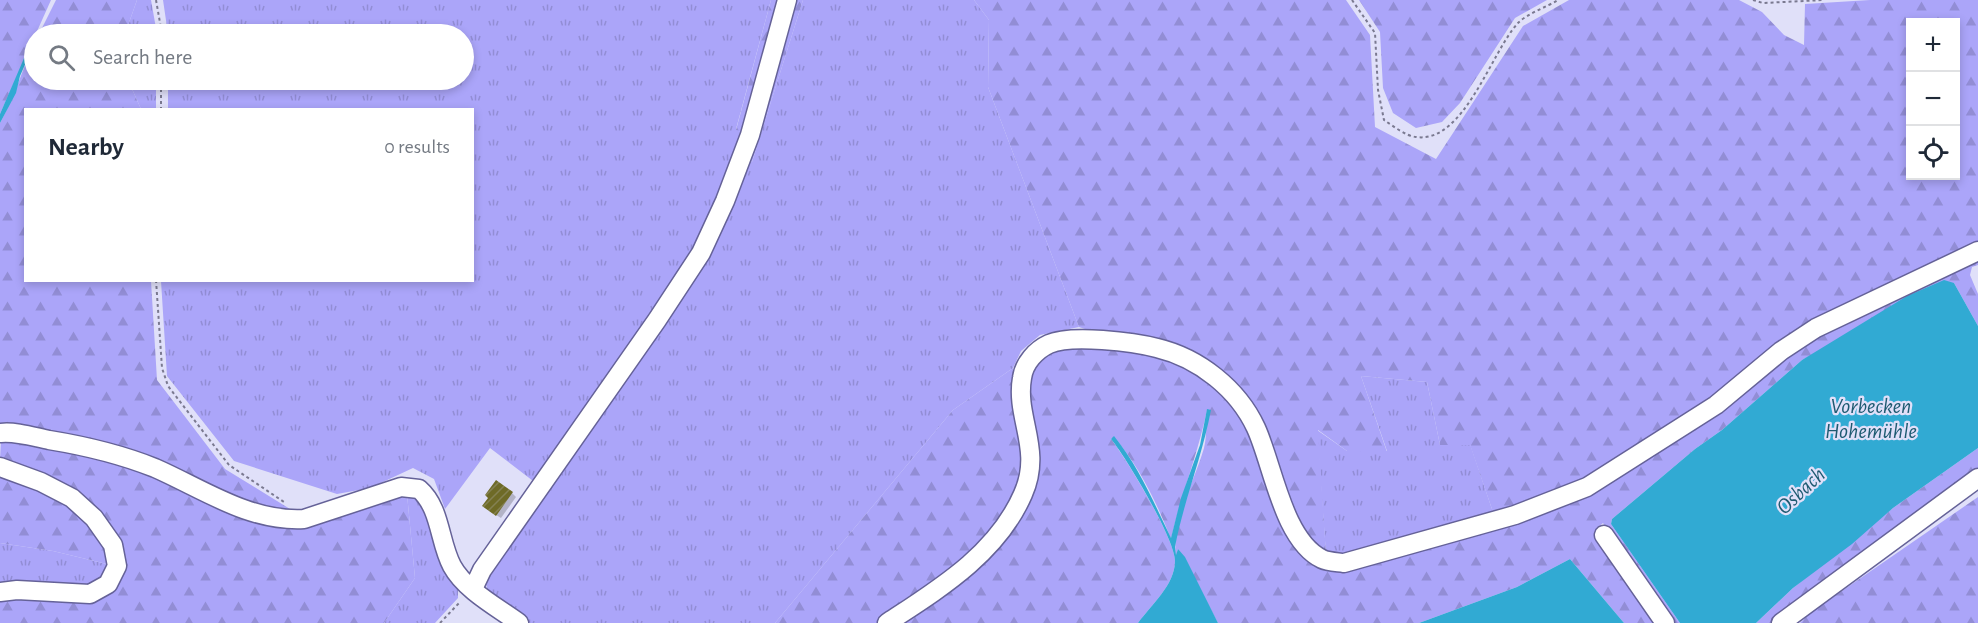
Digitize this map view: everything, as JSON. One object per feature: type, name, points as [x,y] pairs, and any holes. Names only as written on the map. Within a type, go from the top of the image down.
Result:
[{"type":"street","points":[[473,590],[482,570],[541,488],[701,253],[725,201],[750,135],[787,0]]},
{"type":"street","points":[[886,623],[935,591],[977,558],[1002,530],[1023,495],[1031,472],[1030,445],[1021,379],[1026,364],[1050,343],[1081,340],[1148,345],[1180,354],[1226,386],[1242,404],[1256,428],[1296,533],[1307,550],[1324,561],[1344,563],[1515,515],[1587,487],[1716,405],[1781,351],[1816,328],[1978,251]]},
{"type":"street","points":[[0,433],[107,450],[265,517],[304,519],[401,487],[419,489],[430,504],[452,566],[473,590],[519,623]]},
{"type":"street","points":[[0,468],[41,482],[72,498],[94,518],[113,545],[117,566],[108,584],[90,594],[17,590],[0,592]]},
{"type":"street","points":[[1781,623],[1978,478]]},
{"type":"street","points":[[1604,535],[1665,623]]},
{"type":"path","points":[[156,0],[160,24]]},
{"type":"path","points":[[1353,0],[1375,33],[1378,90],[1384,120],[1414,137],[1434,138],[1446,131],[1463,110],[1519,22],[1558,0]]},
{"type":"path","points":[[1753,0],[1762,3],[1824,0]]},
{"type":"path","points":[[161,90],[161,108]]},
{"type":"path","points":[[156,282],[162,368],[168,386],[229,465],[292,507],[304,519]]},
{"type":"path","points":[[440,623],[473,590]]},
{"type":"green space","points":[[0,0],[51,0],[40,24],[24,24],[24,60],[0,114]]},
{"type":"green space","points":[[56,0],[137,0],[129,24],[44,24]]},
{"type":"green space","points":[[137,0],[151,0],[155,24],[129,24]]},
{"type":"green space","points":[[163,0],[771,0],[736,129],[744,133],[700,240],[537,484],[490,448],[445,509],[434,479],[413,468],[370,488],[337,494],[234,461],[167,376],[161,282],[474,282],[474,108],[168,108],[168,90],[474,90],[474,24],[167,24]]},
{"type":"green space","points":[[771,0],[780,0],[744,133],[736,130]]},
{"type":"green space","points":[[793,0],[803,0],[752,162],[748,160]]},
{"type":"green space","points":[[803,0],[974,0],[989,20],[988,87],[1079,327],[1040,335],[1021,351],[1013,368],[953,410],[775,623],[530,623],[488,592],[486,584],[489,574],[541,500],[748,160],[752,162]]},
{"type":"green space","points":[[974,0],[1346,0],[1370,35],[1375,127],[1436,159],[1523,26],[1569,0],[1739,0],[1762,12],[1784,35],[1804,45],[1805,4],[1870,0],[1978,0],[1978,245],[1895,283],[1584,481],[1494,515],[1470,445],[1440,445],[1427,382],[1361,376],[1387,452],[1347,451],[1318,430],[1326,554],[1312,546],[1230,382],[1183,347],[1149,340],[1106,336],[1079,327],[988,87],[989,20]]},
{"type":"green space","points":[[1359,0],[1547,0],[1515,18],[1460,103],[1442,122],[1416,128],[1393,113],[1383,88],[1380,32]]},
{"type":"green space","points":[[24,69],[24,90],[132,90],[141,108],[24,108],[24,282],[151,282],[157,380],[225,469],[290,509],[266,512],[0,426],[0,123]]},
{"type":"green space","points":[[132,90],[156,90],[156,108],[141,108]]},
{"type":"green space","points":[[1978,257],[1978,265],[1972,267],[1970,275],[1978,294],[1978,326],[1954,283],[1802,360],[1722,430],[1695,449],[1612,519],[1611,524],[1680,623],[1671,623],[1603,523],[1596,529],[1660,623],[1624,623],[1570,559],[1517,587],[1419,623],[1218,623],[1178,549],[1176,557],[1175,543],[1180,515],[1204,448],[1207,410],[1171,539],[1139,473],[1114,437],[1111,439],[1159,518],[1173,550],[1175,561],[1167,586],[1138,623],[896,623],[1027,497],[1030,372],[1042,358],[1054,351],[1069,348],[1101,348],[1155,355],[1179,361],[1211,381],[1237,407],[1321,567],[1517,521],[1819,333]]},
{"type":"green space","points":[[1013,368],[1024,446],[1018,493],[997,527],[932,587],[877,623],[775,623],[953,410]]},
{"type":"green space","points":[[1361,376],[1427,382],[1440,445],[1470,444],[1494,515],[1344,558],[1326,554],[1317,430],[1347,451],[1387,451]]},
{"type":"green space","points":[[1,440],[106,455],[265,521],[289,528],[320,523],[407,494],[415,578],[384,623],[0,623],[0,596],[91,598],[122,567],[98,514],[0,460]]},
{"type":"green space","points":[[1978,448],[1978,472],[1785,608],[1773,623],[1756,623],[1793,588],[1893,508]]},
{"type":"green space","points":[[0,473],[69,502],[109,547],[111,565],[53,551],[0,543]]},
{"type":"green space","points":[[407,494],[419,498],[458,582],[458,598],[435,623],[384,623],[415,578]]},
{"type":"green space","points":[[1978,497],[1978,623],[1800,623],[1810,613]]},
{"type":"green space","points":[[0,543],[53,551],[111,565],[104,580],[89,589],[0,587]]},
{"type":"water","points":[[24,58],[24,67],[16,93],[0,123],[0,114]]},
{"type":"water","name":"Vorbecken Hohemühle","points":[[1944,280],[1954,283],[1978,326],[1978,448],[1893,508],[1852,544],[1793,588],[1756,623],[1680,623],[1611,524],[1612,519],[1695,449],[1722,430],[1802,360],[1907,296]]},
{"type":"water","points":[[1207,409],[1211,410],[1175,547],[1176,555],[1178,549],[1185,557],[1218,623],[1138,623],[1167,586],[1175,561],[1173,550],[1159,517],[1111,439],[1114,436],[1131,460],[1171,538],[1181,498],[1200,445]]},
{"type":"water","points":[[1570,559],[1624,623],[1419,623],[1517,587]]},
{"type":"building","points":[[496,480],[513,492],[496,516],[482,506],[488,498],[485,495]]},
{"type":"water label","name":"Osbach","points":[[1800,490]]}]
